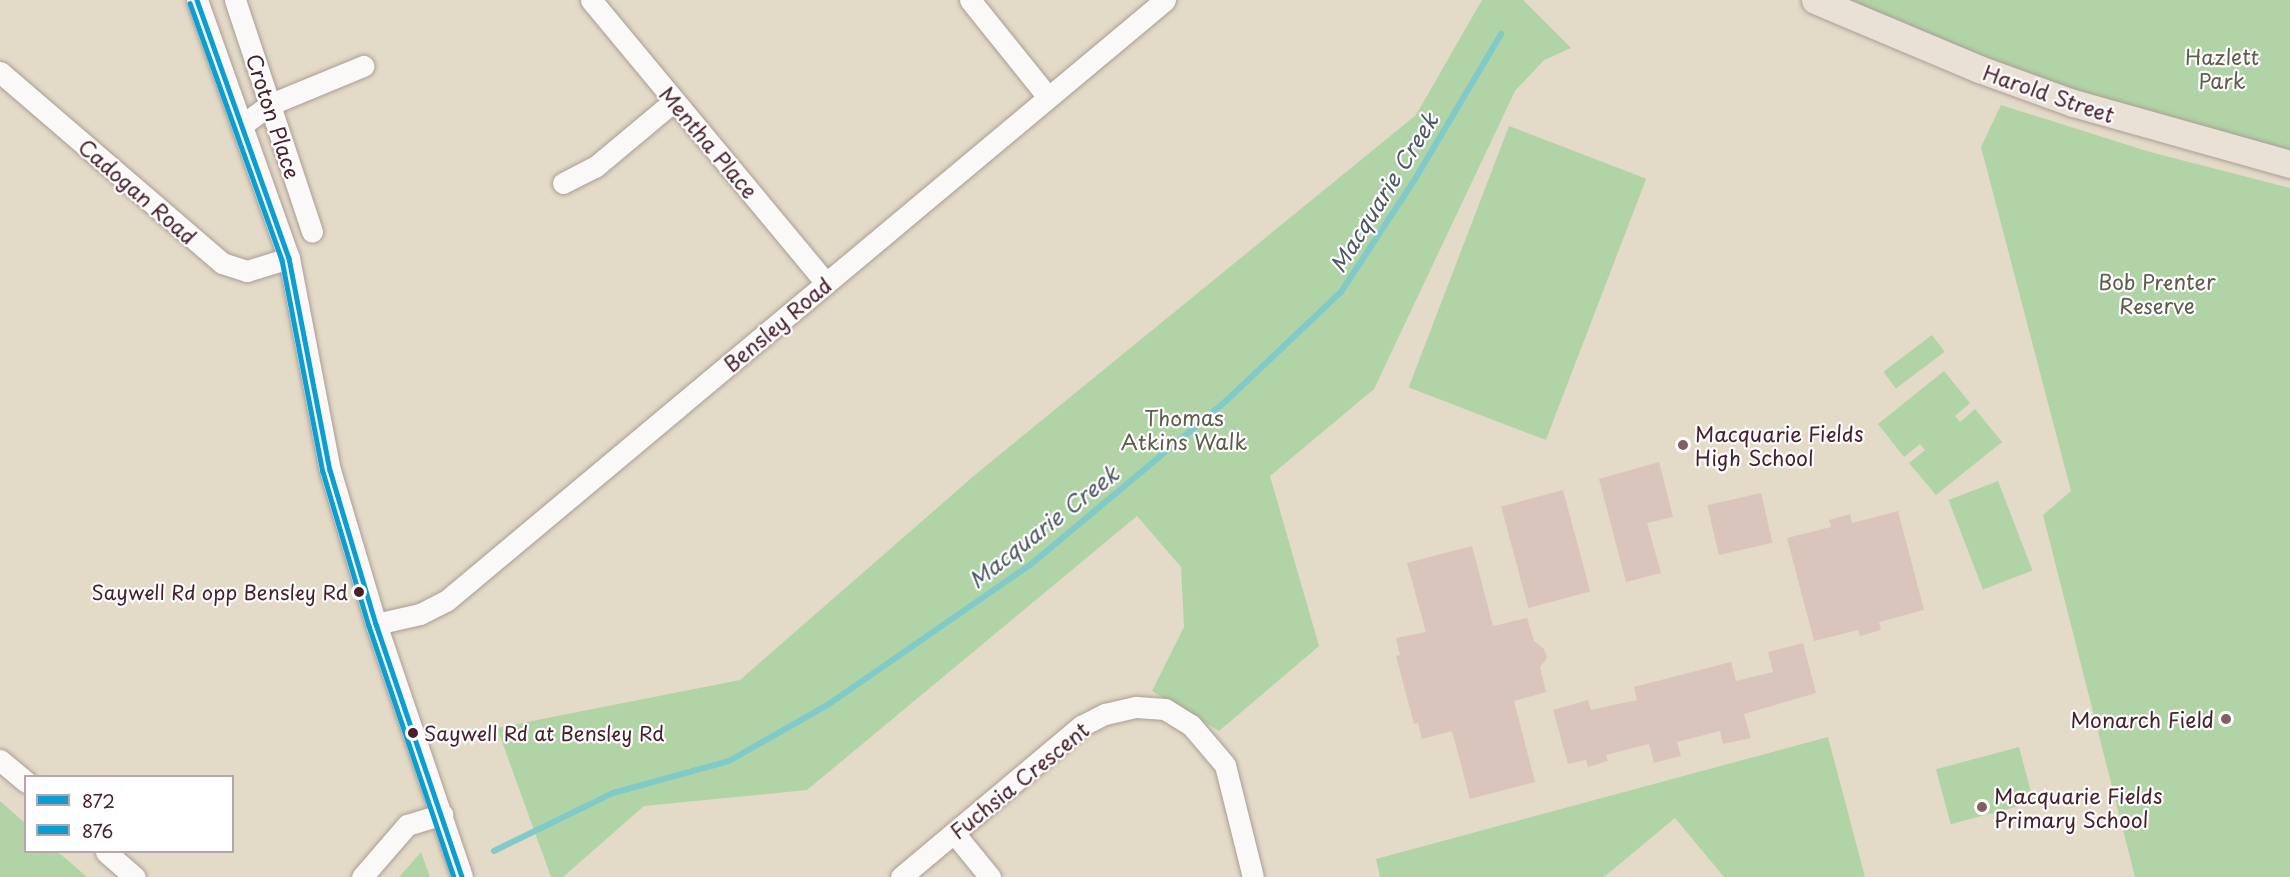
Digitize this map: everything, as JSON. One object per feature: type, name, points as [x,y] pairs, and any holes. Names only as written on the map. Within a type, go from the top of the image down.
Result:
[{"type":"main road","name":"Harold Street","points":[[1815,0],[1947,57],[2073,103],[2290,164]]},
{"type":"street","points":[[196,0],[289,258],[330,470],[376,624],[462,877]]},
{"type":"street","name":"Croton Place","points":[[235,0],[312,232]]},
{"type":"street","name":"Mentha Place","points":[[591,0],[826,283]]},
{"type":"street","points":[[970,0],[1048,97]]},
{"type":"street","name":"Bensley Road","points":[[376,624],[420,614],[446,601],[1165,0]]},
{"type":"street","points":[[242,125],[271,104],[363,66]]},
{"type":"street","name":"Cadogan Road","points":[[0,72],[222,263],[247,270],[289,258]]},
{"type":"street","points":[[563,183],[595,167],[674,101]]},
{"type":"street","name":"Fuchsia Crescent","points":[[901,877],[1081,726],[1115,711],[1136,707],[1165,709],[1191,725],[1225,765],[1252,877]]},
{"type":"street","points":[[0,760],[24,780]]},
{"type":"street","points":[[362,877],[407,825],[442,814]]},
{"type":"street","points":[[954,833],[990,877]]},
{"type":"street","points":[[107,853],[135,877]]},
{"type":"green space","name":"Thomas Atkins Walk","points":[[1482,0],[1523,0],[1571,48],[1544,60],[1515,91],[1374,389],[1270,476],[1319,646],[1219,731],[1152,691],[1184,627],[1181,567],[1137,516],[807,790],[644,806],[563,877],[551,877],[497,728],[740,680],[976,474],[1416,115]]},
{"type":"green space","name":"Hazlett Park","points":[[1847,0],[2290,0],[2290,151],[2021,77]]},
{"type":"green space","name":"Bob Prenter Reserve","points":[[2001,105],[2150,152],[2290,188],[2290,877],[2135,877],[2043,515],[2071,491],[1981,147]]},
{"type":"green space","points":[[1509,126],[1646,179],[1546,440],[1409,387]]},
{"type":"green space","points":[[1932,335],[1945,352],[1896,388],[1883,372]]},
{"type":"green space","points":[[1944,371],[1970,403],[1955,416],[1960,422],[1975,409],[2002,442],[1936,495],[1909,463],[1925,450],[1920,444],[1904,457],[1878,424]]},
{"type":"green space","points":[[1998,481],[2032,571],[1983,590],[1949,500]]},
{"type":"green space","points":[[1828,737],[1865,877],[1724,877],[1675,818],[1604,877],[1380,877],[1376,859]]},
{"type":"green space","points":[[2019,747],[2034,802],[1951,824],[1936,769]]},
{"type":"green space","points":[[0,801],[24,822],[24,853],[59,853],[87,877],[0,877]]},
{"type":"green space","points":[[421,852],[430,877],[399,877]]},
{"type":"building","points":[[1659,462],[1673,517],[1647,523],[1661,573],[1626,582],[1599,479]]},
{"type":"building","points":[[1563,490],[1590,591],[1528,608],[1501,507]]},
{"type":"building","points":[[1761,493],[1772,543],[1719,555],[1707,505]]},
{"type":"building","points":[[1898,511],[1924,610],[1879,622],[1881,630],[1860,636],[1858,630],[1814,641],[1787,538],[1831,527],[1829,520],[1850,514],[1852,523]]},
{"type":"building","points":[[1472,546],[1493,626],[1527,618],[1534,641],[1544,649],[1547,658],[1540,667],[1546,692],[1514,701],[1535,782],[1470,799],[1452,731],[1422,739],[1418,723],[1414,724],[1396,656],[1400,655],[1396,638],[1426,632],[1407,563]]},
{"type":"building","points":[[1803,643],[1816,693],[1744,714],[1751,738],[1723,744],[1720,731],[1677,742],[1681,756],[1654,763],[1649,744],[1606,755],[1608,761],[1588,767],[1586,760],[1568,764],[1553,710],[1588,700],[1591,710],[1637,700],[1634,687],[1731,662],[1736,681],[1773,672],[1768,652]]},
{"type":"waterway","name":"Macquarie Creek","points":[[494,851],[613,793],[729,761],[829,704],[1030,565],[1226,401],[1341,292],[1415,179],[1501,34]]},
{"type":"transit line","name":"872","points":[[197,0],[289,258],[330,470],[376,624],[462,877]]},
{"type":"transit line","name":"876","points":[[190,3],[282,260],[323,472],[369,626],[454,877]]},
{"type":"place","name":"Macquarie Fields High School","points":[[1683,445]]},
{"type":"place","name":"Saywell Rd opp Bensley Rd","points":[[359,592]]},
{"type":"place","name":"Monarch Field","points":[[2226,719]]},
{"type":"place","name":"Saywell Rd at Bensley Rd","points":[[413,733]]},
{"type":"place","name":"Macquarie Fields Primary School","points":[[1982,807]]}]
